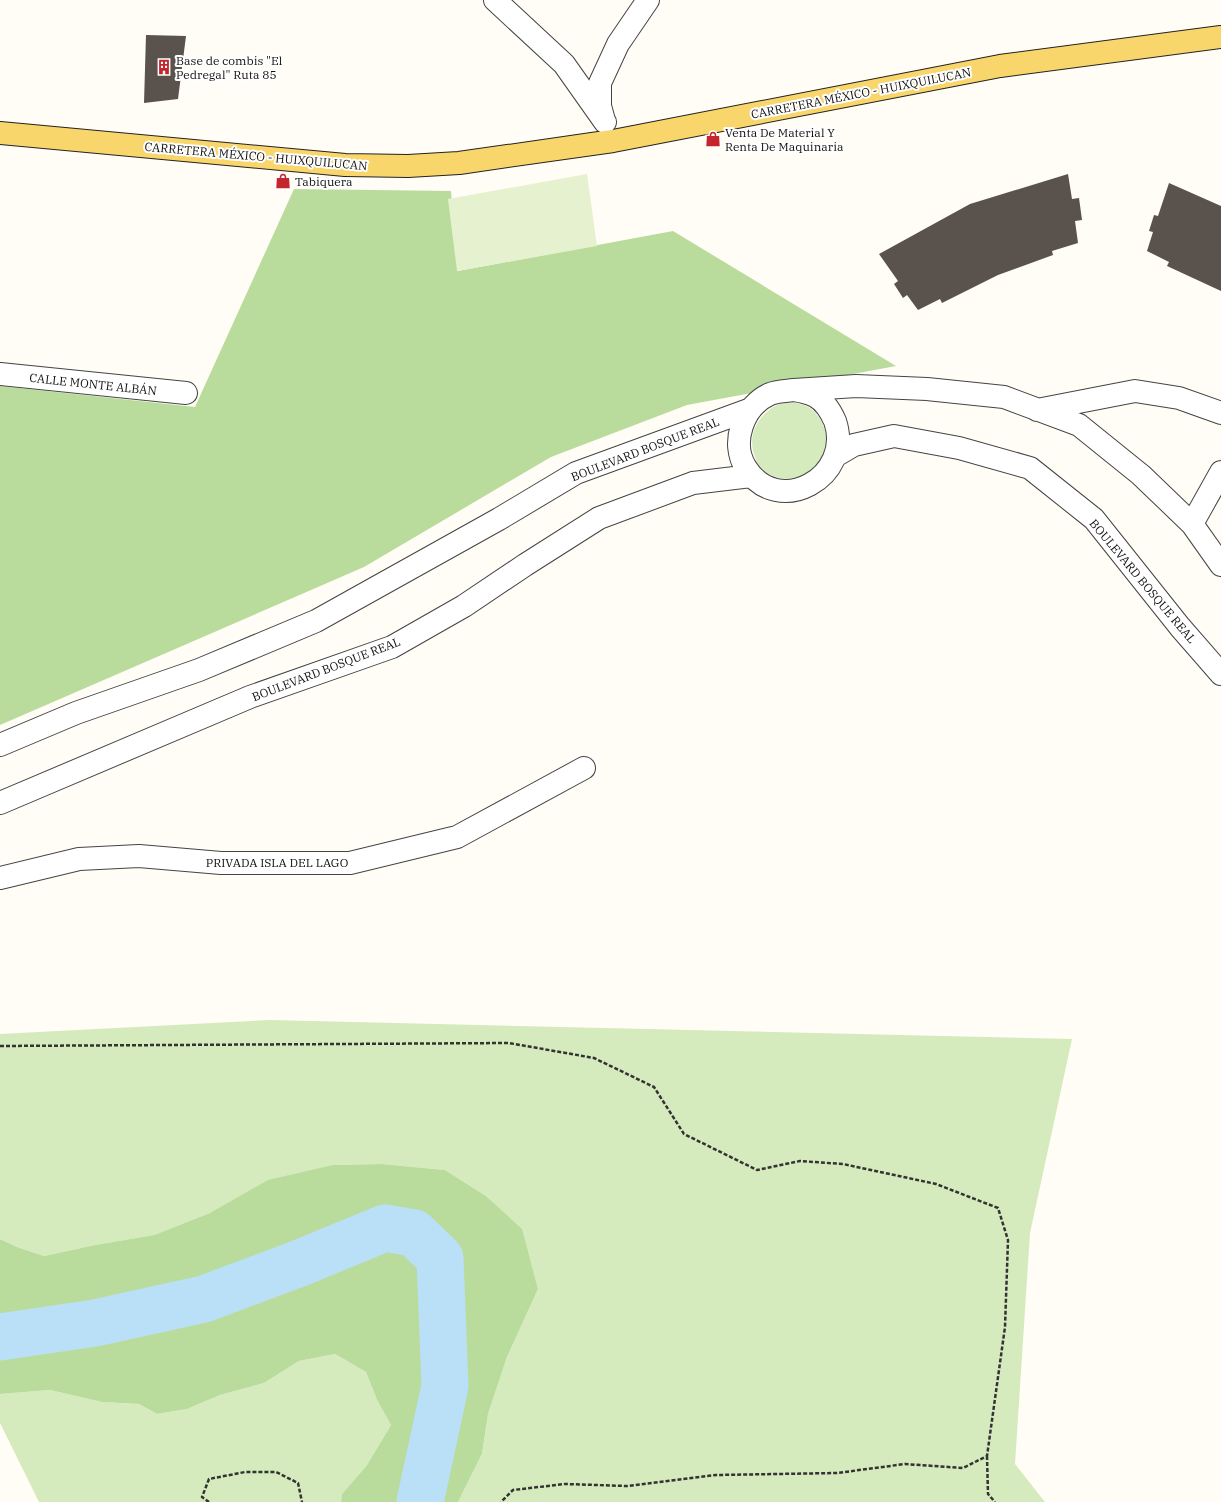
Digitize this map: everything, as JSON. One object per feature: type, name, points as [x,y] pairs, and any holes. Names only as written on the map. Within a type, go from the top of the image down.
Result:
[{"type":"main road","name":"CARRETERA MÉXICO - HUIXQUILUCAN","points":[[0,133],[345,165],[408,166],[460,164],[609,132],[1000,66],[1221,37]]},
{"type":"street","points":[[495,0],[564,64],[609,132]]},
{"type":"street","points":[[609,132],[600,106],[600,83],[618,44],[648,0]]},
{"type":"street","name":"CALLE MONTE ALBÁN","points":[[0,374],[186,394]]},
{"type":"street","points":[[794,390],[815,396],[831,411],[839,432],[836,455],[826,474],[808,486],[788,491],[768,488],[751,476],[742,461],[738,443],[742,426],[750,409],[770,394],[794,390],[856,386],[927,389],[1004,398],[1079,425],[1141,475],[1192,524],[1221,565]]},
{"type":"street","points":[[1037,410],[1135,391],[1179,398],[1221,413]]},
{"type":"street","name":"BOULEVARD BOSQUE REAL","points":[[0,744],[76,713],[199,670],[316,621],[500,519],[576,473],[750,409]]},
{"type":"street","name":"BOULEVARD BOSQUE REAL","points":[[836,455],[854,445],[894,436],[959,448],[1030,468],[1094,520],[1180,627],[1221,674]]},
{"type":"street","points":[[1192,524],[1221,472]]},
{"type":"street","name":"BOULEVARD BOSQUE REAL","points":[[0,803],[250,697],[392,646],[464,606],[599,518],[693,483],[751,476]]},
{"type":"street","name":"PRIVADA ISLA DEL LAGO","points":[[0,878],[79,859],[139,856],[221,863],[350,863],[457,837],[584,768]]},
{"type":"path","points":[[0,1046],[509,1043],[594,1058],[654,1087],[684,1134],[757,1170],[800,1161],[843,1164],[936,1184],[998,1208],[1008,1240],[1005,1327],[987,1456],[988,1494],[995,1502]]},
{"type":"path","points":[[501,1502],[513,1490],[565,1484],[627,1486],[716,1475],[837,1474],[905,1464],[963,1468],[987,1456]]},
{"type":"path","points":[[209,1502],[202,1497],[209,1478],[245,1472],[276,1472],[298,1483],[302,1502]]},
{"type":"green space","points":[[587,174],[597,246],[457,271],[448,199]]},
{"type":"green space","points":[[294,189],[451,191],[458,271],[673,231],[896,366],[687,405],[551,457],[364,567],[0,725],[0,386],[195,407]]},
{"type":"green space","points":[[793,402],[810,408],[820,419],[825,432],[826,445],[822,457],[814,468],[804,475],[791,479],[776,477],[760,467],[755,457],[752,442],[758,422],[768,411],[779,404]]},
{"type":"green space","points":[[269,1020],[1072,1039],[1030,1233],[1015,1464],[1045,1502],[458,1502],[482,1454],[488,1414],[507,1357],[538,1289],[521,1229],[486,1196],[445,1170],[382,1164],[333,1165],[154,1235],[95,1245],[44,1256],[17,1247],[0,1239],[0,1034]]},
{"type":"green space","points":[[382,1164],[445,1170],[486,1196],[522,1229],[538,1289],[507,1357],[488,1414],[482,1454],[458,1502],[341,1502],[342,1494],[367,1465],[391,1425],[377,1400],[366,1372],[335,1354],[299,1361],[264,1383],[220,1395],[187,1409],[157,1414],[139,1404],[102,1402],[50,1390],[0,1394],[0,1239],[17,1247],[44,1256],[95,1245],[154,1235],[210,1213],[268,1180],[333,1165]]},
{"type":"green space","points":[[335,1354],[366,1372],[377,1400],[391,1425],[367,1465],[342,1494],[341,1502],[39,1502],[0,1423],[0,1394],[50,1390],[102,1402],[139,1404],[157,1414],[187,1409],[220,1395],[264,1383],[299,1361]]},
{"type":"building","name":"Base de combis \"El Pedregal\" Ruta 85","points":[[146,35],[186,36],[178,99],[144,103]]},
{"type":"building","points":[[1068,174],[1072,199],[1079,198],[1082,220],[1075,221],[1078,243],[1052,251],[1053,255],[998,275],[942,303],[940,299],[918,310],[907,295],[903,298],[894,284],[898,281],[879,254],[970,204]]},
{"type":"building","points":[[1169,183],[1221,206],[1221,291],[1167,266],[1169,262],[1147,251],[1153,232],[1149,231],[1154,215],[1158,216]]},
{"type":"waterway","points":[[0,1337],[95,1323],[204,1299],[300,1263],[385,1228],[414,1233],[440,1258],[445,1386],[420,1502]]},
{"type":"place","name":"Base de combis \"El Pedregal\" Ruta 85","points":[[164,67]]},
{"type":"place","name":"Venta De Material Y Renta De Maquinaria","points":[[713,139]]},
{"type":"place","name":"Tabiquera","points":[[283,181]]}]
